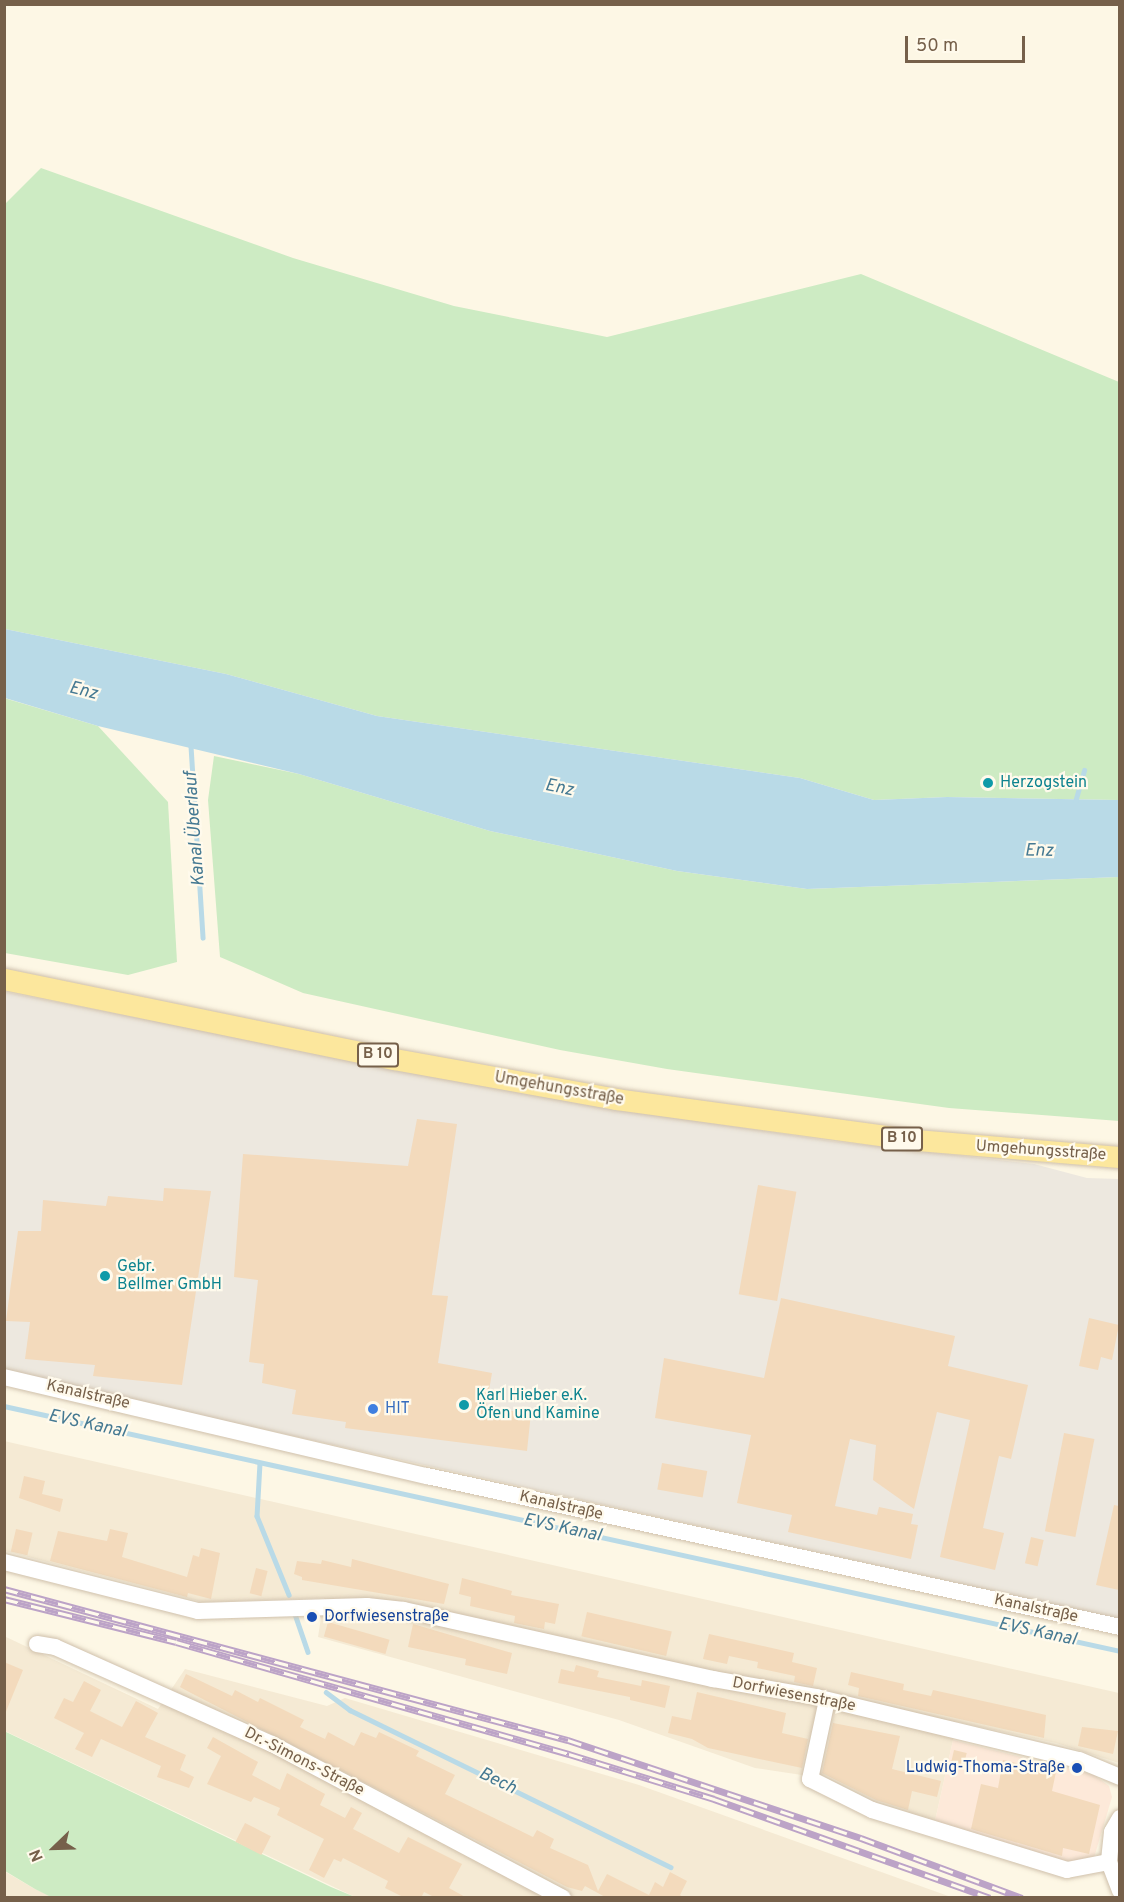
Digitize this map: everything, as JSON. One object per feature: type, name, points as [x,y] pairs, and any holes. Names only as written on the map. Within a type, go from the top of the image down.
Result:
[{"type":"main road","name":"Umgehungsstraße","points":[[4,979],[416,1063],[627,1101],[906,1139],[1119,1157]]},
{"type":"street","name":"Kanalstraße","points":[[4,1377],[427,1476],[1119,1627]]},
{"type":"street","name":"Dorfwiesenstraße","points":[[4,1562],[198,1611],[367,1606],[404,1610],[827,1700],[1079,1760],[1119,1777]]},
{"type":"street","name":"Dr.-Simons-Straße","points":[[37,1644],[55,1647],[272,1744],[563,1898]]},
{"type":"street","points":[[827,1700],[810,1779],[872,1810],[1066,1870],[1109,1862]]},
{"type":"street","points":[[1119,1818],[1112,1832],[1109,1862],[1119,1891]]},
{"type":"shaded area","points":[[5,992],[588,1105],[831,1141],[1034,1164],[1087,1178],[1119,1179],[1119,1619],[5,1372]]},
{"type":"shaded area","points":[[4,1441],[1119,1693],[1119,1763],[1056,1743],[957,1722],[935,1821],[885,1808],[815,1777],[755,1768],[619,1720],[318,1637],[324,1598],[202,1602],[5,1551]]},
{"type":"shaded area","points":[[4,1636],[158,1709],[185,1669],[327,1706],[345,1698],[639,1785],[951,1897],[355,1897],[5,1731]]},
{"type":"shaded area","points":[[953,1740],[1094,1775],[1109,1786],[1112,1797],[1093,1861],[1063,1861],[935,1821]]},
{"type":"shaded area","points":[[4,1871],[35,1889],[53,1897],[5,1897]]},
{"type":"green space","points":[[41,168],[293,258],[454,306],[607,337],[861,274],[1119,382],[1119,800],[947,797],[874,800],[800,778],[377,716],[226,674],[5,629],[5,204]]},
{"type":"green space","points":[[4,698],[98,726],[168,802],[177,962],[128,975],[5,953]]},
{"type":"green space","points":[[214,756],[299,774],[490,831],[677,871],[807,889],[1119,877],[1119,1121],[949,1108],[667,1069],[560,1050],[303,993],[220,957],[208,800]]},
{"type":"green space","points":[[4,1731],[355,1897],[53,1898],[5,1871]]},
{"type":"water","name":"Enz","points":[[5,629],[226,674],[377,716],[800,778],[874,800],[947,797],[1119,800],[1119,877],[807,889],[677,871],[490,831],[299,774],[98,726],[5,698]]},
{"type":"building","points":[[417,1119],[457,1124],[432,1295],[448,1296],[438,1363],[492,1373],[486,1408],[531,1413],[527,1451],[345,1428],[346,1422],[292,1414],[296,1390],[262,1383],[264,1364],[249,1362],[258,1280],[234,1277],[243,1154],[408,1166]]},
{"type":"building","points":[[758,1185],[796,1192],[777,1301],[739,1294]]},
{"type":"building","name":"Gebr. Bellmer GmbH","points":[[164,1188],[211,1191],[182,1385],[93,1376],[95,1365],[25,1359],[30,1322],[6,1321],[18,1231],[41,1231],[43,1200],[106,1206],[108,1196],[163,1201]]},
{"type":"building","points":[[781,1298],[955,1336],[948,1366],[1028,1385],[1011,1459],[999,1456],[983,1528],[1004,1533],[995,1570],[940,1557],[970,1420],[937,1412],[914,1509],[873,1480],[876,1445],[850,1439],[835,1506],[877,1515],[879,1507],[913,1514],[911,1524],[918,1525],[911,1559],[788,1532],[792,1515],[737,1503],[751,1435],[655,1418],[664,1358],[764,1378]]},
{"type":"building","points":[[1089,1318],[1119,1325],[1112,1360],[1101,1357],[1098,1370],[1079,1366]]},
{"type":"building","points":[[1064,1433],[1094,1439],[1075,1537],[1045,1531]]},
{"type":"building","points":[[662,1463],[707,1471],[703,1498],[657,1490]]},
{"type":"building","points":[[24,1476],[45,1481],[42,1494],[63,1499],[60,1512],[19,1498]]},
{"type":"building","points":[[1114,1505],[1119,1506],[1119,1590],[1096,1585]]},
{"type":"building","points":[[16,1529],[33,1533],[27,1555],[11,1551]]},
{"type":"building","points":[[110,1529],[128,1533],[122,1557],[187,1577],[193,1555],[199,1557],[201,1548],[220,1553],[211,1599],[188,1593],[187,1597],[50,1561],[58,1531],[107,1541]]},
{"type":"building","points":[[1031,1537],[1044,1540],[1038,1566],[1025,1563]]},
{"type":"building","points":[[352,1559],[449,1584],[444,1604],[302,1580],[302,1577],[294,1574],[297,1561],[321,1564],[322,1560],[351,1567]]},
{"type":"building","points":[[256,1568],[268,1571],[261,1596],[250,1593]]},
{"type":"building","points":[[462,1578],[512,1591],[511,1595],[559,1604],[555,1624],[545,1622],[544,1629],[514,1623],[515,1616],[470,1606],[471,1597],[459,1594]]},
{"type":"building","points":[[587,1612],[672,1632],[666,1656],[581,1636]]},
{"type":"building","points":[[328,1622],[390,1640],[385,1654],[324,1636]]},
{"type":"building","points":[[413,1624],[512,1653],[507,1674],[465,1665],[466,1659],[408,1647]]},
{"type":"building","points":[[709,1634],[794,1653],[792,1662],[817,1668],[813,1686],[794,1682],[795,1676],[757,1668],[758,1662],[729,1656],[727,1664],[703,1659]]},
{"type":"building","points":[[4,1662],[23,1670],[5,1714],[4,1714]]},
{"type":"building","points":[[576,1665],[599,1671],[597,1677],[641,1686],[642,1680],[670,1686],[665,1708],[630,1700],[630,1697],[558,1683],[561,1669],[574,1672]]},
{"type":"building","points":[[851,1672],[904,1684],[903,1690],[931,1696],[933,1690],[1046,1715],[1044,1738],[858,1696],[859,1688],[848,1685]]},
{"type":"building","points":[[186,1674],[232,1696],[235,1690],[258,1702],[260,1698],[304,1720],[300,1727],[325,1739],[328,1732],[354,1746],[361,1732],[376,1738],[379,1732],[419,1751],[416,1756],[455,1775],[445,1794],[533,1837],[537,1830],[554,1839],[550,1848],[588,1865],[598,1891],[607,1874],[649,1895],[655,1882],[663,1887],[670,1872],[687,1881],[680,1895],[684,1898],[607,1898],[585,1886],[582,1891],[567,1887],[180,1687]]},
{"type":"building","points":[[84,1681],[101,1690],[90,1711],[122,1727],[136,1701],[158,1713],[145,1737],[186,1755],[180,1770],[194,1777],[189,1788],[157,1777],[161,1766],[101,1739],[92,1757],[75,1749],[84,1733],[54,1718],[64,1698],[73,1702]]},
{"type":"building","points":[[697,1692],[786,1713],[782,1733],[808,1739],[802,1768],[708,1748],[692,1739],[668,1733],[672,1716],[691,1720]]},
{"type":"building","points":[[833,1723],[900,1736],[892,1769],[941,1781],[937,1797],[912,1791],[908,1810],[876,1800],[822,1773]]},
{"type":"building","points":[[1082,1727],[1118,1731],[1113,1754],[1078,1746]]},
{"type":"building","points":[[213,1737],[258,1762],[252,1775],[280,1790],[287,1773],[325,1794],[320,1805],[345,1818],[351,1807],[362,1813],[353,1829],[399,1853],[408,1837],[462,1864],[449,1888],[467,1898],[436,1898],[424,1892],[421,1898],[405,1898],[385,1888],[388,1881],[343,1858],[341,1862],[334,1859],[324,1878],[309,1870],[324,1839],[277,1815],[280,1808],[254,1797],[251,1802],[207,1784],[221,1756],[207,1748]]},
{"type":"building","points":[[954,1750],[967,1753],[963,1768],[951,1765]]},
{"type":"building","points":[[1003,1760],[1056,1772],[1052,1791],[1100,1805],[1089,1854],[1063,1848],[1062,1856],[971,1829],[981,1784],[998,1788]]},
{"type":"building","points":[[245,1823],[271,1836],[261,1855],[235,1842]]},
{"type":"waterway","name":"Kanal Überlauf","points":[[191,746],[203,938]]},
{"type":"waterway","points":[[1075,802],[1084,770]]},
{"type":"waterway","name":"EVS Kanal","points":[[4,1406],[1120,1651]]},
{"type":"waterway","name":"Bech","points":[[260,1463],[257,1516],[289,1595]]},
{"type":"waterway","name":"Bech","points":[[295,1614],[308,1652]]},
{"type":"waterway","name":"Bech","points":[[326,1692],[350,1710],[671,1867]]},
{"type":"railway","points":[[4,1589],[568,1740],[861,1838],[1022,1898]]},
{"type":"railway","points":[[4,1599],[176,1642],[569,1754],[714,1799],[990,1898]]},
{"type":"place","name":"Herzogstein","points":[[988,783]]},
{"type":"place","name":"Gebr. Bellmer GmbH","points":[[105,1276]]},
{"type":"place","name":"Karl Hieber e.K. Öfen und Kamine","points":[[464,1405]]},
{"type":"place","name":"HIT","points":[[373,1409]]},
{"type":"place","name":"Dorfwiesenstraße","points":[[312,1617]]},
{"type":"place","name":"Ludwig-Thoma-Straße","points":[[1077,1768]]}]
